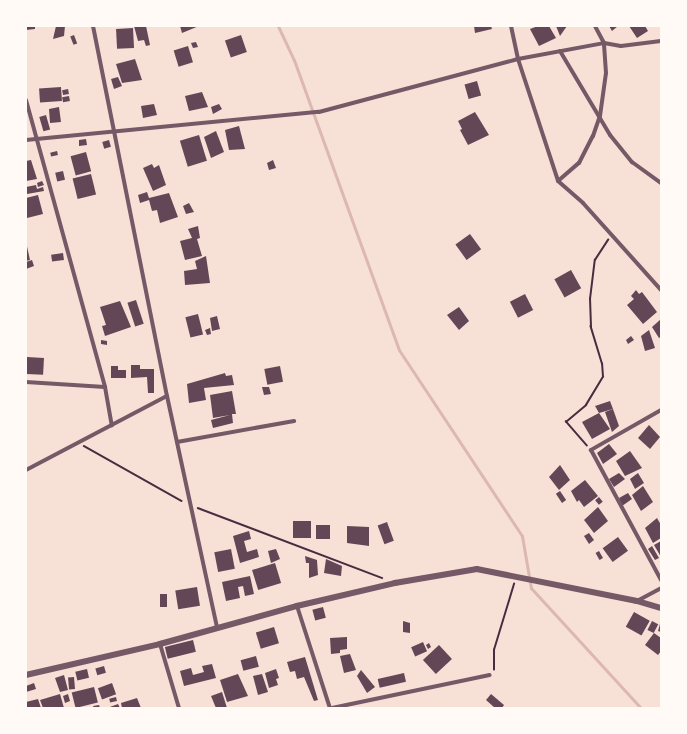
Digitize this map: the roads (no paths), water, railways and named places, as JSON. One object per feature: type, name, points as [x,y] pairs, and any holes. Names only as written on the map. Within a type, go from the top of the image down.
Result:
[{"type":"street","points":[[93,26],[113,133],[167,396],[217,628]]},
{"type":"street","points":[[511,26],[518,59],[558,181],[583,203],[661,290]]},
{"type":"street","points":[[558,181],[579,163],[593,136],[600,116],[606,73],[604,43],[595,26]]},
{"type":"street","points":[[26,140],[113,133],[319,112],[518,59],[604,43],[621,46],[661,41]]},
{"type":"street","points":[[560,51],[600,116],[610,136],[632,162],[661,183]]},
{"type":"street","points":[[26,100],[38,139],[104,387],[112,425]]},
{"type":"street","points":[[26,382],[104,387]]},
{"type":"street","points":[[26,470],[167,396]]},
{"type":"street","points":[[661,410],[591,450],[661,580]]},
{"type":"street","points":[[177,442],[294,421]]},
{"type":"street","points":[[26,675],[160,644],[297,606],[396,583],[477,569],[637,600],[661,608]]},
{"type":"street","points":[[637,600],[661,588]]},
{"type":"street","points":[[297,606],[331,708],[490,675]]},
{"type":"street","points":[[160,644],[179,708]]},
{"type":"waterway","points":[[278,26],[294,60],[399,350],[522,536],[531,588],[641,708]]}]
